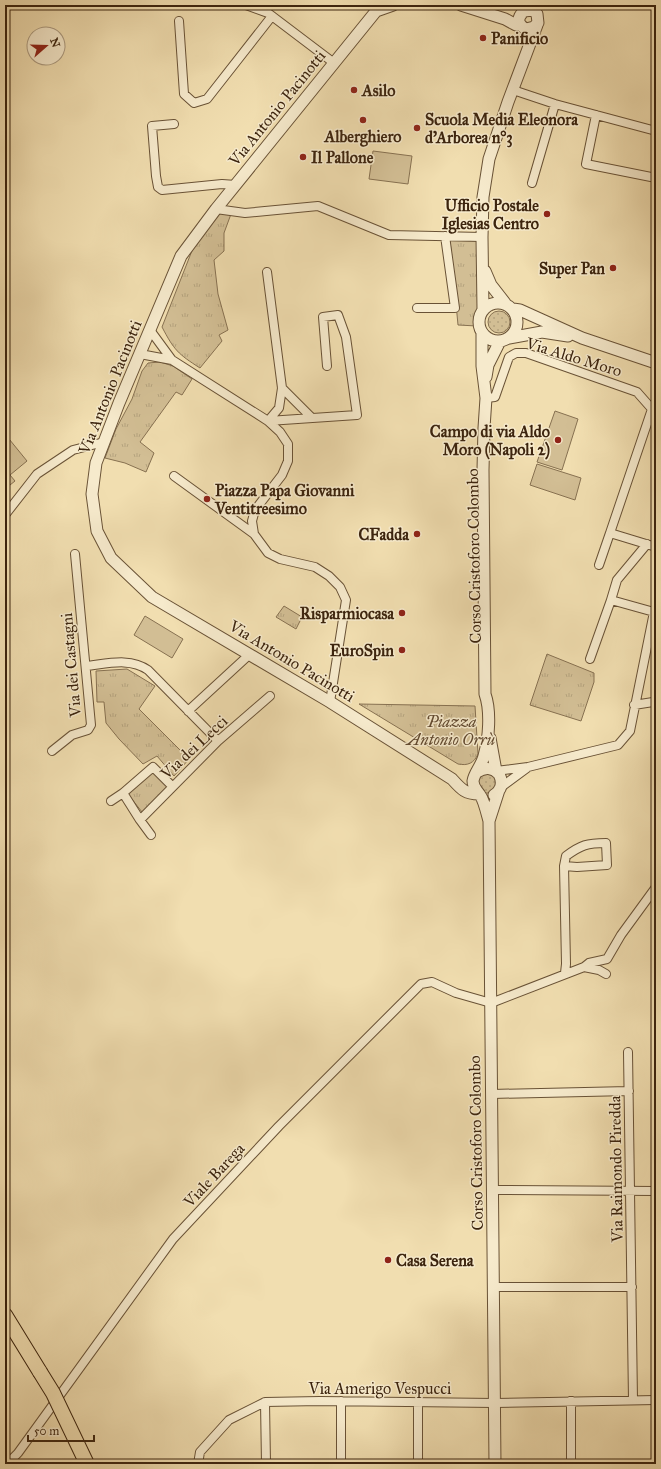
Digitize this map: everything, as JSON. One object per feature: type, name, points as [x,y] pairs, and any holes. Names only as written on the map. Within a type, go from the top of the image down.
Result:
[{"type":"highway","points":[[5,1315],[56,1399],[87,1464]]},
{"type":"street","points":[[246,5],[268,13],[334,63]]},
{"type":"street","name":"Via Antonio Pacinotti","points":[[393,5],[379,8],[216,208],[181,256],[118,403],[96,463],[92,494],[97,531],[111,558],[152,596],[330,702],[452,779],[460,788],[469,794],[479,794]]},
{"type":"street","points":[[461,5],[505,19],[516,25],[532,29],[537,21],[533,10],[526,9],[505,19]]},
{"type":"street","name":"Corso Cristoforo Colombo","points":[[485,382],[482,366],[482,332],[479,320],[483,309],[483,197],[489,159],[526,56],[542,5]]},
{"type":"street","points":[[526,9],[519,18],[522,26],[526,56]]},
{"type":"street","points":[[179,21],[184,94],[194,103],[207,99],[272,16]]},
{"type":"street","points":[[513,90],[555,104],[656,131]]},
{"type":"street","points":[[532,183],[555,104]]},
{"type":"street","points":[[596,115],[586,164],[656,178]]},
{"type":"street","points":[[174,124],[152,126],[158,187],[162,190],[222,184],[236,185]]},
{"type":"street","points":[[216,208],[245,213],[318,206],[390,235],[482,237]]},
{"type":"street","points":[[417,308],[455,308],[445,236]]},
{"type":"street","name":"Corso Cristoforo Colombo","points":[[483,267],[491,285],[518,318],[516,331],[505,340],[488,365],[485,382],[484,581],[485,694],[488,703],[488,727],[484,756],[476,773],[473,784],[474,788],[479,794],[489,821]]},
{"type":"street","points":[[267,272],[282,388],[279,408],[268,421]]},
{"type":"street","points":[[483,309],[493,303],[509,306],[582,338],[656,363]]},
{"type":"street","points":[[268,421],[357,415],[346,337],[338,315],[323,317],[327,366]]},
{"type":"street","points":[[150,330],[172,360],[268,421],[280,432],[288,444],[288,461],[282,475],[255,510],[252,521],[254,534]]},
{"type":"street","points":[[482,332],[489,339],[505,340],[542,332],[582,338]]},
{"type":"street","name":"Via Aldo Moro","points":[[485,403],[495,397],[509,357],[516,353],[526,353],[637,392],[654,408],[599,565]]},
{"type":"street","points":[[140,354],[172,360]]},
{"type":"street","points":[[282,388],[311,417]]},
{"type":"street","points":[[5,515],[37,474],[73,450],[104,442]]},
{"type":"street","points":[[174,476],[254,534],[268,553],[280,559],[315,567],[329,576],[340,587],[346,600],[330,702]]},
{"type":"street","points":[[610,533],[656,547]]},
{"type":"street","points":[[590,659],[618,580],[647,544]]},
{"type":"street","name":"Via dei Castagni","points":[[52,751],[72,735],[88,730],[91,725],[75,554]]},
{"type":"street","points":[[452,779],[465,780],[486,768],[496,771],[528,767],[618,744],[630,731],[634,705],[654,612],[611,600]]},
{"type":"street","points":[[188,711],[250,654]]},
{"type":"street","points":[[86,666],[120,662],[137,663],[148,670],[218,741]]},
{"type":"street","name":"Via dei Lecci","points":[[140,820],[218,741],[270,696]]},
{"type":"street","points":[[634,705],[656,701]]},
{"type":"street","name":"Corso Cristoforo Colombo","points":[[488,727],[496,771],[501,777],[500,789],[489,821],[495,1464]]},
{"type":"street","points":[[110,801],[123,793],[153,767],[172,786]]},
{"type":"street","points":[[479,794],[489,796],[497,793],[528,767]]},
{"type":"street","points":[[123,793],[151,835]]},
{"type":"street","points":[[564,866],[577,867],[607,865],[606,843],[588,843],[575,849],[566,856],[564,866],[565,973]]},
{"type":"street","points":[[491,1003],[565,973],[584,967],[589,963],[607,959],[621,935],[656,887]]},
{"type":"street","points":[[584,967],[599,970],[606,974]]},
{"type":"street","name":"Viale Barega","points":[[7,1464],[18,1453],[173,1239],[279,1126],[421,984],[432,982],[456,993],[491,1003]]},
{"type":"street","name":"Via Raimondo Piredda","points":[[628,1052],[633,1400]]},
{"type":"street","points":[[492,1094],[629,1091]]},
{"type":"street","points":[[493,1190],[656,1191]]},
{"type":"street","points":[[494,1287],[632,1286]]},
{"type":"street","name":"Via Amerigo Vespucci","points":[[265,1402],[341,1401],[495,1403],[656,1400]]},
{"type":"street","points":[[341,1401],[341,1464]]},
{"type":"street","points":[[571,1401],[571,1464]]},
{"type":"street","points":[[198,1464],[200,1452],[229,1420],[265,1402],[266,1464]]},
{"type":"street","points":[[418,1402],[418,1464]]},
{"type":"green space","points":[[373,151],[412,156],[408,184],[369,179]]},
{"type":"green space","points":[[218,211],[231,214],[224,233],[224,251],[214,260],[218,294],[228,330],[219,335],[222,341],[200,368],[177,351],[162,327],[195,243]]},
{"type":"green space","points":[[450,240],[480,240],[482,309],[477,326],[458,325]]},
{"type":"green space","points":[[499,311],[507,314],[510,322],[507,330],[499,333],[491,330],[488,322],[491,314]]},
{"type":"green space","points":[[160,362],[173,366],[192,379],[182,395],[176,392],[140,442],[154,453],[146,472],[125,463],[105,458],[116,429],[132,399],[142,371],[148,363]]},
{"type":"green space","name":"Campo di via Aldo Moro (Napoli 2)","points":[[555,411],[578,419],[562,470],[537,462]]},
{"type":"green space","points":[[5,434],[27,461],[10,475],[15,481],[5,489]]},
{"type":"green space","name":"Campo di via Aldo Moro (Napoli 2)","points":[[537,464],[581,478],[575,500],[530,485]]},
{"type":"green space","points":[[284,606],[302,617],[296,629],[276,617]]},
{"type":"green space","points":[[145,616],[183,639],[172,658],[134,635]]},
{"type":"green space","points":[[547,654],[594,673],[594,682],[581,721],[530,705]]},
{"type":"green space","points":[[127,669],[155,686],[139,709],[189,759],[174,776],[157,756],[143,764],[106,723],[104,702],[97,702],[96,671]]},
{"type":"green space","name":"Piazza Antonio Orrù","points":[[359,704],[475,706],[478,754],[475,760],[470,763],[465,765],[458,764]]},
{"type":"green space","points":[[154,771],[168,787],[142,812],[127,793]]},
{"type":"green space","points":[[493,773],[498,784],[490,793],[484,793],[476,780],[479,775]]},
{"type":"place","name":"Panificio","points":[[483,38]]},
{"type":"place","name":"Asilo","points":[[354,90]]},
{"type":"place","name":"Alberghiero","points":[[363,120]]},
{"type":"place","name":"Scuola Media Eleonora d'Arborea n°3","points":[[417,128]]},
{"type":"place","name":"Il Pallone","points":[[303,157]]},
{"type":"place","name":"Ufficio Postale Iglesias Centro","points":[[547,214]]},
{"type":"place","name":"Super Pan","points":[[613,268]]},
{"type":"place","name":"Campo di via Aldo Moro (Napoli 2)","points":[[558,440]]},
{"type":"place","name":"Piazza Papa Giovanni Ventitreesimo","points":[[207,499]]},
{"type":"place","name":"CFadda","points":[[417,534]]},
{"type":"place","name":"Risparmiocasa","points":[[402,613]]},
{"type":"place","name":"EuroSpin","points":[[402,650]]},
{"type":"place","name":"Casa Serena","points":[[388,1260]]}]
